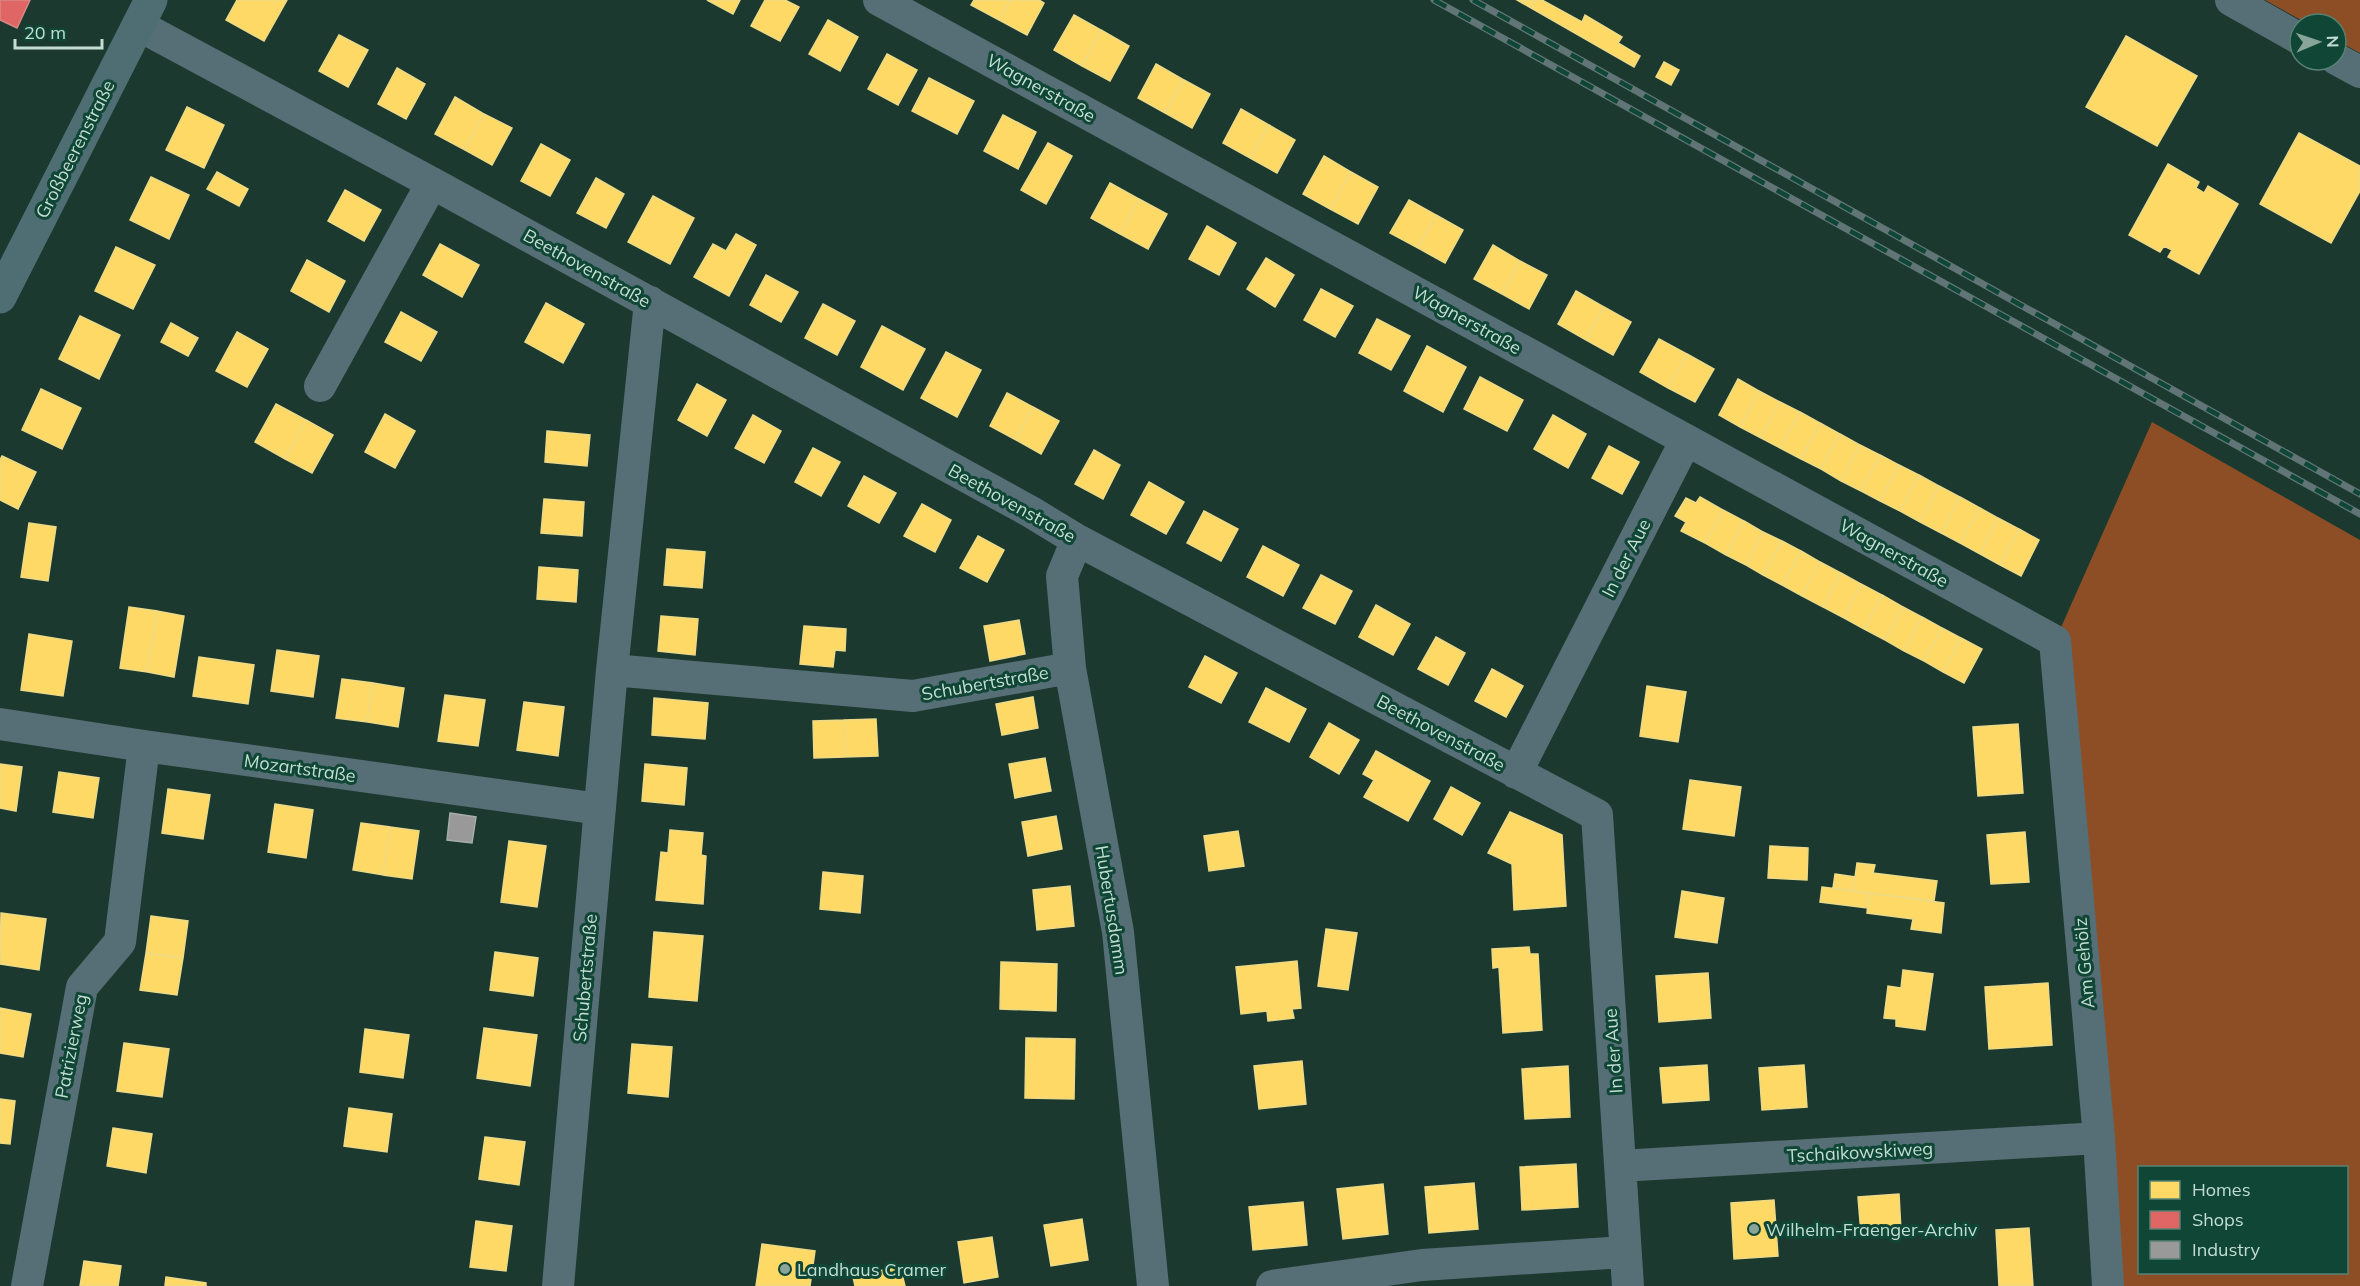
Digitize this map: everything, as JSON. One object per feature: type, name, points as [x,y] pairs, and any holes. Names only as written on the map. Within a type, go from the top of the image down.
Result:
[{"type":"street","name":"Wagnerstraße","points":[[879,0],[2055,640]]},
{"type":"street","points":[[2231,0],[2288,32]]},
{"type":"street","name":"Beethovenstraße","points":[[144,12],[432,183],[1077,540],[1597,815]]},
{"type":"street","name":"Großbeerenstraße","points":[[0,297],[144,12]]},
{"type":"street","points":[[320,386],[432,183]]},
{"type":"street","name":"Schubertstraße","points":[[558,1286],[612,670],[650,302]]},
{"type":"street","name":"In der Aue","points":[[1516,773],[1686,440]]},
{"type":"street","name":"Hubertusdamm","points":[[1077,540],[1062,576],[1070,668],[1118,932],[1153,1286]]},
{"type":"street","name":"Am Gehölz","points":[[2055,640],[2099,1138],[2108,1286]]},
{"type":"street","name":"Schubertstraße","points":[[612,670],[913,696],[1070,668]]},
{"type":"street","name":"Mozartstraße","points":[[0,724],[600,809]]},
{"type":"street","name":"Patrizierweg","points":[[27,1286],[82,987],[120,942],[144,746]]},
{"type":"street","name":"In der Aue","points":[[1597,815],[1628,1286]]},
{"type":"street","name":"Tschaikowskiweg","points":[[1620,1166],[2099,1138]]},
{"type":"street","points":[[1272,1286],[1422,1265],[1625,1252]]},
{"type":"shaded area","points":[[2265,0],[2360,0],[2360,53],[2348,46],[2348,12],[2288,13]]},
{"type":"shaded area","points":[[2152,422],[2360,540],[2360,1286],[2108,1286],[2055,641]]},
{"type":"building: Homes","points":[[237,0],[287,0],[264,41],[226,20]]},
{"type":"building: Homes","points":[[707,0],[740,0],[733,14]]},
{"type":"building: Homes","points":[[765,0],[785,0],[799,7],[780,41],[751,26]]},
{"type":"building: Homes","points":[[974,0],[1010,0],[999,20],[971,5]]},
{"type":"building: Homes","points":[[1010,0],[1039,0],[1044,3],[1027,35],[999,20]]},
{"type":"building: Homes","points":[[1517,0],[1535,0],[1531,8]]},
{"type":"building: Homes","points":[[1535,0],[1542,0],[1582,22],[1585,15],[1622,37],[1618,43],[1640,56],[1634,67],[1531,8]]},
{"type":"building: Homes","points":[[1074,15],[1101,30],[1082,66],[1054,50]]},
{"type":"building: Homes","points":[[828,20],[858,37],[840,71],[809,54]]},
{"type":"building: Homes","points":[[1101,30],[1129,46],[1110,81],[1082,66]]},
{"type":"building: Homes","points":[[339,35],[368,50],[348,87],[319,71]]},
{"type":"building: Homes","points":[[2126,36],[2197,76],[2157,146],[2086,107]]},
{"type":"building: Homes","points":[[887,54],[917,70],[898,105],[868,89]]},
{"type":"building: Homes","points":[[1664,62],[1679,70],[1671,85],[1656,77]]},
{"type":"building: Homes","points":[[1156,64],[1184,80],[1165,113],[1138,98]]},
{"type":"building: Homes","points":[[397,68],[425,84],[406,119],[378,104]]},
{"type":"building: Homes","points":[[929,78],[974,101],[957,134],[912,111]]},
{"type":"building: Homes","points":[[1184,80],[1210,94],[1192,128],[1165,113]]},
{"type":"building: Homes","points":[[455,97],[484,114],[465,150],[435,134]]},
{"type":"building: Homes","points":[[187,107],[224,125],[204,168],[166,150]]},
{"type":"building: Homes","points":[[1241,109],[1269,125],[1250,158],[1223,143]]},
{"type":"building: Homes","points":[[484,114],[512,128],[492,165],[465,150]]},
{"type":"building: Homes","points":[[1003,115],[1036,132],[1018,169],[984,151]]},
{"type":"building: Homes","points":[[1269,125],[1295,140],[1277,173],[1250,158]]},
{"type":"building: Homes","points":[[2299,133],[2360,166],[2360,191],[2331,243],[2260,204]]},
{"type":"building: Homes","points":[[1048,143],[1072,156],[1046,204],[1021,190]]},
{"type":"building: Homes","points":[[541,144],[570,160],[550,196],[521,181]]},
{"type":"building: Homes","points":[[1324,156],[1351,172],[1330,209],[1303,194]]},
{"type":"building: Homes","points":[[2168,164],[2199,182],[2196,188],[2204,193],[2208,186],[2238,204],[2199,274],[2168,257],[2172,250],[2164,246],[2160,252],[2129,235]]},
{"type":"building: Homes","points":[[217,172],[248,189],[239,206],[207,189]]},
{"type":"building: Homes","points":[[1351,172],[1378,187],[1358,224],[1330,209]]},
{"type":"building: Homes","points":[[151,177],[189,195],[169,239],[130,220]]},
{"type":"building: Homes","points":[[596,178],[624,194],[606,228],[577,213]]},
{"type":"building: Homes","points":[[1110,183],[1139,199],[1120,234],[1091,218]]},
{"type":"building: Homes","points":[[345,190],[381,210],[364,241],[328,221]]},
{"type":"building: Homes","points":[[653,196],[694,218],[670,264],[628,242]]},
{"type":"building: Homes","points":[[1139,199],[1167,214],[1148,249],[1120,234]]},
{"type":"building: Homes","points":[[1409,200],[1436,215],[1418,248],[1390,233]]},
{"type":"building: Homes","points":[[1436,215],[1463,230],[1445,263],[1418,248]]},
{"type":"building: Homes","points":[[1207,226],[1236,243],[1219,275],[1189,259]]},
{"type":"building: Homes","points":[[736,234],[756,245],[729,296],[694,277],[713,244],[726,251]]},
{"type":"building: Homes","points":[[440,244],[479,265],[462,297],[423,275]]},
{"type":"building: Homes","points":[[1493,245],[1520,261],[1502,294],[1474,279]]},
{"type":"building: Homes","points":[[116,247],[155,265],[133,309],[95,291]]},
{"type":"building: Homes","points":[[1266,258],[1294,275],[1275,307],[1247,289]]},
{"type":"building: Homes","points":[[307,260],[345,281],[329,312],[291,291]]},
{"type":"building: Homes","points":[[1520,261],[1547,275],[1529,309],[1502,294]]},
{"type":"building: Homes","points":[[766,275],[798,292],[781,322],[750,305]]},
{"type":"building: Homes","points":[[1321,289],[1353,306],[1335,337],[1304,320]]},
{"type":"building: Homes","points":[[1576,291],[1604,307],[1586,340],[1558,324]]},
{"type":"building: Homes","points":[[546,303],[584,324],[563,363],[525,342]]},
{"type":"building: Homes","points":[[823,304],[855,321],[837,355],[805,338]]},
{"type":"building: Homes","points":[[1604,307],[1631,322],[1613,355],[1586,340]]},
{"type":"building: Homes","points":[[401,312],[437,332],[421,361],[385,342]]},
{"type":"building: Homes","points":[[80,316],[120,335],[99,379],[59,359]]},
{"type":"building: Homes","points":[[1377,319],[1410,336],[1391,370],[1359,353]]},
{"type":"building: Homes","points":[[171,323],[198,338],[188,356],[161,342]]},
{"type":"building: Homes","points":[[882,326],[925,349],[903,390],[861,367]]},
{"type":"building: Homes","points":[[237,332],[268,349],[247,387],[216,371]]},
{"type":"building: Homes","points":[[1659,339],[1687,354],[1668,388],[1640,372]]},
{"type":"building: Homes","points":[[1427,346],[1466,367],[1443,412],[1404,391]]},
{"type":"building: Homes","points":[[946,352],[981,370],[957,417],[921,398]]},
{"type":"building: Homes","points":[[1687,354],[1714,369],[1695,402],[1668,388]]},
{"type":"building: Homes","points":[[1480,377],[1523,400],[1507,431],[1464,409]]},
{"type":"building: Homes","points":[[1738,379],[1759,391],[1740,427],[1719,415]]},
{"type":"building: Homes","points":[[697,384],[726,400],[707,436],[678,420]]},
{"type":"building: Homes","points":[[41,389],[81,408],[62,449],[22,430]]},
{"type":"building: Homes","points":[[1759,391],[1780,402],[1761,438],[1740,427]]},
{"type":"building: Homes","points":[[1007,393],[1033,407],[1016,440],[990,426]]},
{"type":"building: Homes","points":[[1780,402],[1800,412],[1780,448],[1761,438]]},
{"type":"building: Homes","points":[[276,404],[306,420],[285,459],[255,442]]},
{"type":"building: Homes","points":[[1033,407],[1059,421],[1041,454],[1016,440]]},
{"type":"building: Homes","points":[[1800,412],[1820,423],[1801,459],[1780,448]]},
{"type":"building: Homes","points":[[385,414],[415,431],[395,468],[365,452]]},
{"type":"building: Homes","points":[[753,415],[781,431],[764,463],[735,448]]},
{"type":"building: Homes","points":[[1553,415],[1586,434],[1568,468],[1534,449]]},
{"type":"building: Homes","points":[[306,420],[333,435],[312,473],[285,459]]},
{"type":"building: Homes","points":[[1820,423],[1840,434],[1821,469],[1801,459]]},
{"type":"building: Homes","points":[[547,431],[590,435],[587,466],[545,462]]},
{"type":"building: Homes","points":[[1840,434],[1860,445],[1841,481],[1821,469]]},
{"type":"building: Homes","points":[[1860,445],[1880,455],[1861,491],[1841,481]]},
{"type":"building: Homes","points":[[1609,446],[1639,462],[1622,494],[1592,478]]},
{"type":"building: Homes","points":[[813,448],[840,462],[821,496],[795,482]]},
{"type":"building: Homes","points":[[1094,450],[1120,465],[1103,499],[1075,484]]},
{"type":"building: Homes","points":[[1880,455],[1899,465],[1880,501],[1861,491]]},
{"type":"building: Homes","points":[[2,456],[36,472],[18,509],[0,500],[0,460]]},
{"type":"building: Homes","points":[[1899,465],[1919,475],[1900,511],[1880,501]]},
{"type":"building: Homes","points":[[1919,475],[1939,486],[1920,522],[1900,511]]},
{"type":"building: Homes","points":[[864,476],[896,493],[879,523],[848,506]]},
{"type":"building: Homes","points":[[1149,482],[1184,502],[1166,534],[1131,515]]},
{"type":"building: Homes","points":[[1939,486],[1960,497],[1941,533],[1920,522]]},
{"type":"building: Homes","points":[[1700,497],[1723,510],[1705,543],[1681,531],[1686,522],[1675,516],[1686,498],[1696,503]]},
{"type":"building: Homes","points":[[1960,497],[1980,508],[1960,543],[1941,533]]},
{"type":"building: Homes","points":[[544,499],[584,502],[582,536],[541,533]]},
{"type":"building: Homes","points":[[922,504],[951,520],[935,552],[904,536]]},
{"type":"building: Homes","points":[[1980,508],[1998,518],[1980,554],[1960,543]]},
{"type":"building: Homes","points":[[1723,510],[1744,521],[1726,555],[1705,543]]},
{"type":"building: Homes","points":[[1204,511],[1238,529],[1221,561],[1187,543]]},
{"type":"building: Homes","points":[[1998,518],[2019,529],[2000,565],[1980,554]]},
{"type":"building: Homes","points":[[1744,521],[1763,532],[1746,565],[1726,555]]},
{"type":"building: Homes","points":[[29,523],[56,527],[48,581],[21,577]]},
{"type":"building: Homes","points":[[2019,529],[2039,540],[2021,576],[2000,565]]},
{"type":"building: Homes","points":[[1763,532],[1782,541],[1763,575],[1746,565]]},
{"type":"building: Homes","points":[[978,536],[1004,550],[987,582],[960,568]]},
{"type":"building: Homes","points":[[1782,541],[1801,551],[1782,585],[1763,575]]},
{"type":"building: Homes","points":[[1263,546],[1299,565],[1283,596],[1247,577]]},
{"type":"building: Homes","points":[[667,549],[705,552],[702,588],[664,585]]},
{"type":"building: Homes","points":[[1801,551],[1820,562],[1802,596],[1782,585]]},
{"type":"building: Homes","points":[[1820,562],[1841,573],[1823,607],[1802,596]]},
{"type":"building: Homes","points":[[539,567],[578,570],[576,602],[537,599]]},
{"type":"building: Homes","points":[[1841,573],[1861,584],[1844,618],[1823,607]]},
{"type":"building: Homes","points":[[1321,575],[1352,591],[1335,624],[1303,608]]},
{"type":"building: Homes","points":[[1861,584],[1882,595],[1864,629],[1844,618]]},
{"type":"building: Homes","points":[[1882,595],[1903,607],[1885,640],[1864,629]]},
{"type":"building: Homes","points":[[1376,605],[1410,624],[1393,655],[1359,637]]},
{"type":"building: Homes","points":[[129,607],[157,611],[147,672],[120,668]]},
{"type":"building: Homes","points":[[1903,607],[1922,617],[1904,651],[1885,640]]},
{"type":"building: Homes","points":[[157,611],[184,616],[174,677],[147,672]]},
{"type":"building: Homes","points":[[661,616],[698,619],[695,655],[658,651]]},
{"type":"building: Homes","points":[[1922,617],[1942,628],[1924,661],[1904,651]]},
{"type":"building: Homes","points":[[1019,620],[1025,654],[990,661],[984,626]]},
{"type":"building: Homes","points":[[804,626],[846,629],[845,651],[835,650],[833,667],[800,664]]},
{"type":"building: Homes","points":[[1942,628],[1961,638],[1943,672],[1924,661]]},
{"type":"building: Homes","points":[[29,634],[72,641],[63,696],[21,690]]},
{"type":"building: Homes","points":[[1436,637],[1465,653],[1448,685],[1418,669]]},
{"type":"building: Homes","points":[[1961,638],[1982,649],[1964,683],[1943,672]]},
{"type":"building: Homes","points":[[277,650],[319,656],[313,697],[271,691]]},
{"type":"building: Homes","points":[[1205,656],[1237,673],[1221,703],[1189,687]]},
{"type":"building: Homes","points":[[199,657],[254,665],[248,704],[193,696]]},
{"type":"building: Homes","points":[[1492,669],[1523,686],[1506,717],[1475,701]]},
{"type":"building: Homes","points":[[342,679],[373,683],[367,722],[336,718]]},
{"type":"building: Homes","points":[[373,683],[404,688],[398,727],[367,722]]},
{"type":"building: Homes","points":[[1647,686],[1686,692],[1678,742],[1640,736]]},
{"type":"building: Homes","points":[[1266,688],[1306,709],[1289,742],[1249,722]]},
{"type":"building: Homes","points":[[445,695],[485,700],[478,746],[438,741]]},
{"type":"building: Homes","points":[[1033,697],[1038,728],[1002,735],[996,704]]},
{"type":"building: Homes","points":[[654,698],[708,703],[705,739],[652,735]]},
{"type":"building: Homes","points":[[524,702],[564,707],[558,756],[517,750]]},
{"type":"building: Homes","points":[[876,719],[878,756],[845,757],[844,720]]},
{"type":"building: Homes","points":[[844,720],[845,757],[814,758],[813,721]]},
{"type":"building: Homes","points":[[1329,723],[1359,740],[1339,774],[1310,757]]},
{"type":"building: Homes","points":[[2018,724],[2023,793],[1978,796],[1973,727]]},
{"type":"building: Homes","points":[[1376,751],[1430,781],[1408,821],[1364,797],[1374,780],[1363,774]]},
{"type":"building: Homes","points":[[1045,758],[1051,791],[1015,798],[1009,764]]},
{"type":"building: Homes","points":[[0,764],[22,767],[16,811],[0,808]]},
{"type":"building: Homes","points":[[645,764],[687,768],[684,805],[642,801]]},
{"type":"building: Homes","points":[[59,772],[99,778],[93,818],[53,812]]},
{"type":"building: Homes","points":[[1690,780],[1741,787],[1734,836],[1683,829]]},
{"type":"building: Homes","points":[[1451,787],[1480,803],[1462,835],[1434,819]]},
{"type":"building: Homes","points":[[168,789],[210,795],[203,839],[162,833]]},
{"type":"building: Homes","points":[[275,804],[313,810],[306,858],[268,852]]},
{"type":"building: Homes","points":[[1510,812],[1562,835],[1566,906],[1514,910],[1512,864],[1488,853]]},
{"type":"building: Homes","points":[[1056,816],[1062,849],[1028,856],[1022,822]]},
{"type":"building: Homes","points":[[361,823],[390,827],[383,875],[353,870]]},
{"type":"building: Homes","points":[[390,827],[419,831],[412,879],[383,875]]},
{"type":"building: Homes","points":[[670,830],[703,833],[701,855],[706,856],[703,904],[656,900],[661,852],[668,853]]},
{"type":"building: Homes","points":[[1238,831],[1244,866],[1209,871],[1204,836]]},
{"type":"building: Homes","points":[[2025,832],[2029,882],[1991,884],[1987,835]]},
{"type":"building: Homes","points":[[509,841],[546,846],[537,907],[501,902]]},
{"type":"building: Homes","points":[[1770,846],[1808,848],[1807,880],[1768,878]]},
{"type":"building: Homes","points":[[1857,863],[1875,865],[1873,873],[1937,881],[1934,901],[1853,891]]},
{"type":"building: Homes","points":[[823,872],[863,876],[860,913],[820,909]]},
{"type":"building: Homes","points":[[1835,874],[1855,877],[1853,891],[1833,888]]},
{"type":"building: Homes","points":[[1070,886],[1074,926],[1037,930],[1033,890]]},
{"type":"building: Homes","points":[[1822,887],[1869,893],[1867,908],[1820,902]]},
{"type":"building: Homes","points":[[1682,891],[1724,898],[1717,943],[1675,937]]},
{"type":"building: Homes","points":[[1869,893],[1944,903],[1941,933],[1911,929],[1913,919],[1867,913]]},
{"type":"building: Homes","points":[[1,913],[46,919],[39,970],[0,964]]},
{"type":"building: Homes","points":[[151,916],[188,921],[183,958],[146,953]]},
{"type":"building: Homes","points":[[1326,929],[1357,933],[1348,990],[1318,986]]},
{"type":"building: Homes","points":[[654,932],[703,936],[697,1001],[649,997]]},
{"type":"building: Homes","points":[[1529,947],[1530,954],[1538,954],[1542,1030],[1503,1033],[1499,967],[1493,968],[1492,949]]},
{"type":"building: Homes","points":[[495,952],[538,958],[533,996],[490,990]]},
{"type":"building: Homes","points":[[146,953],[183,958],[177,995],[140,990]]},
{"type":"building: Homes","points":[[1297,961],[1301,1008],[1292,1009],[1294,1018],[1268,1021],[1267,1011],[1241,1014],[1236,967]]},
{"type":"building: Homes","points":[[1001,962],[1057,964],[1056,1011],[1000,1009]]},
{"type":"building: Homes","points":[[1903,970],[1933,974],[1925,1030],[1896,1026],[1896,1019],[1884,1018],[1888,986],[1901,988]]},
{"type":"building: Homes","points":[[1708,973],[1711,1018],[1659,1022],[1656,976]]},
{"type":"building: Homes","points":[[2048,983],[2052,1045],[1989,1049],[1985,987]]},
{"type":"building: Homes","points":[[0,1008],[31,1014],[23,1057],[0,1053]]},
{"type":"building: Homes","points":[[484,1028],[537,1035],[530,1086],[477,1078]]},
{"type":"building: Homes","points":[[365,1029],[409,1035],[403,1078],[360,1072]]},
{"type":"building: Homes","points":[[1026,1038],[1075,1039],[1074,1099],[1025,1098]]},
{"type":"building: Homes","points":[[124,1043],[169,1049],[162,1097],[117,1091]]},
{"type":"building: Homes","points":[[632,1044],[672,1047],[668,1097],[628,1093]]},
{"type":"building: Homes","points":[[1302,1061],[1306,1104],[1259,1109],[1254,1066]]},
{"type":"building: Homes","points":[[1707,1065],[1709,1100],[1663,1103],[1660,1068]]},
{"type":"building: Homes","points":[[1804,1065],[1807,1107],[1762,1110],[1759,1068]]},
{"type":"building: Homes","points":[[1568,1066],[1570,1117],[1525,1119],[1522,1069]]},
{"type":"building: Homes","points":[[0,1099],[15,1101],[10,1144],[0,1143]]},
{"type":"building: Homes","points":[[349,1108],[392,1114],[387,1152],[344,1146]]},
{"type":"building: Homes","points":[[113,1128],[152,1134],[146,1173],[107,1166]]},
{"type":"building: Homes","points":[[485,1137],[525,1142],[519,1185],[479,1179]]},
{"type":"building: Homes","points":[[1576,1164],[1578,1207],[1522,1210],[1520,1167]]},
{"type":"building: Homes","points":[[1474,1183],[1478,1229],[1429,1233],[1425,1187]]},
{"type":"building: Homes","points":[[1383,1184],[1388,1234],[1343,1239],[1337,1189]]},
{"type":"building: Homes","points":[[1899,1194],[1901,1231],[1861,1234],[1858,1197]]},
{"type":"building: Homes","name":"Wilhelm-Fraenger-Archiv","points":[[1774,1200],[1778,1256],[1734,1259],[1731,1203]]},
{"type":"building: Homes","points":[[1303,1202],[1307,1245],[1253,1250],[1249,1207]]},
{"type":"building: Homes","points":[[1082,1219],[1088,1260],[1051,1266],[1044,1225]]},
{"type":"building: Homes","points":[[476,1221],[512,1226],[506,1271],[470,1267]]},
{"type":"building: Homes","points":[[2029,1228],[2033,1286],[1999,1286],[1996,1230]]},
{"type":"building: Homes","points":[[992,1237],[998,1277],[964,1283],[958,1242]]},
{"type":"building: Homes","name":"Landhaus Cramer","points":[[762,1244],[815,1251],[810,1286],[756,1286]]},
{"type":"building: Homes","points":[[84,1261],[121,1266],[118,1286],[80,1286]]},
{"type":"building: Homes","points":[[900,1266],[905,1286],[855,1286],[853,1277]]},
{"type":"building: Homes","points":[[166,1277],[206,1283],[206,1286],[165,1286]]},
{"type":"building: Shops","points":[[0,0],[30,0],[17,28],[0,20]]},
{"type":"building: Industry","points":[[450,813],[476,817],[472,843],[447,840]]},
{"type":"railway","points":[[1434,0],[2360,514]]},
{"type":"railway","points":[[1473,0],[2360,494]]},
{"type":"place","name":"Wilhelm-Fraenger-Archiv","points":[[1754,1229]]},
{"type":"place","name":"Landhaus Cramer","points":[[785,1269]]}]
